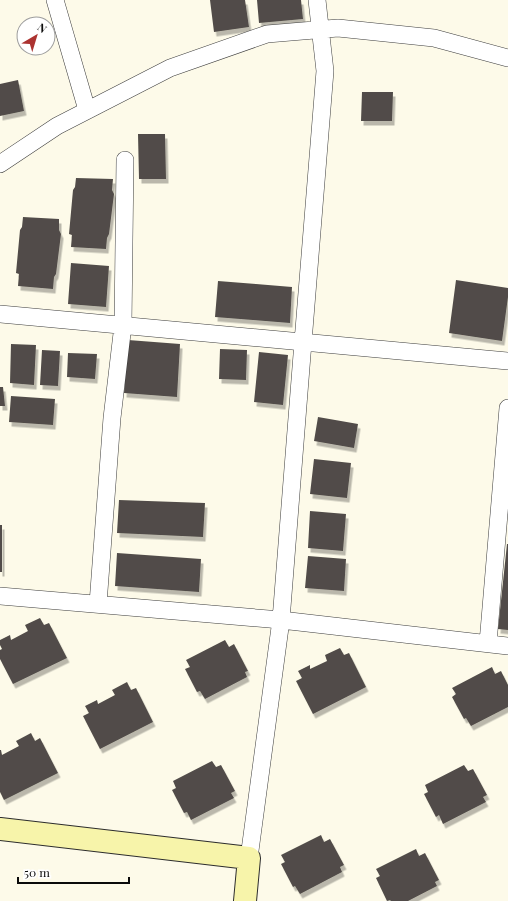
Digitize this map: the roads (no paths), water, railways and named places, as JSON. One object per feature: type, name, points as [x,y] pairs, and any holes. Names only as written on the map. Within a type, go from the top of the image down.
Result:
[{"type":"street","points":[[54,0],[87,110]]},
{"type":"street","points":[[245,901],[249,858],[281,620],[325,71],[317,0]]},
{"type":"street","points":[[0,164],[57,126],[170,68],[267,34],[338,28],[434,38],[508,58]]},
{"type":"street","points":[[98,604],[112,418],[123,325],[125,160]]},
{"type":"street","points":[[0,314],[508,361]]},
{"type":"street","points":[[488,643],[508,408]]},
{"type":"street","points":[[0,596],[281,620],[508,646]]},
{"type":"street","points":[[0,829],[249,858]]}]
